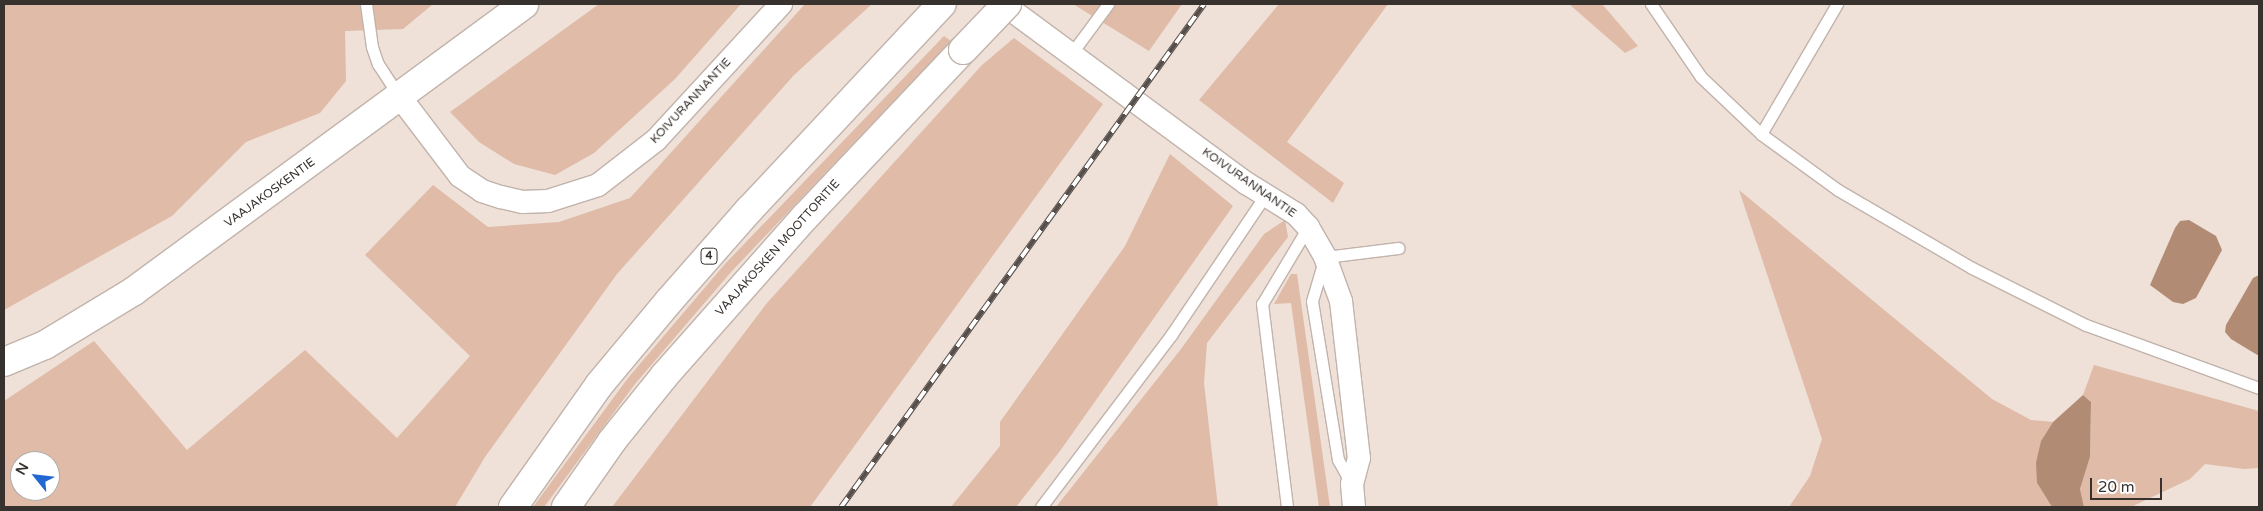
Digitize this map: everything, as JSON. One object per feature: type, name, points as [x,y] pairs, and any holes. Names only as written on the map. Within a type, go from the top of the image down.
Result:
[{"type":"main road","name":"VAAJAKOSKENTIE","points":[[4,362],[54,340],[134,291],[524,4]]},
{"type":"main road","name":"VAAJAKOSKEN MOOTTORITIE","points":[[566,507],[612,441],[677,361],[805,218],[1007,4]]},
{"type":"main road","name":"4","points":[[513,507],[600,385],[669,300],[749,210],[934,13]]},
{"type":"street","name":"KOIVURANNANTIE","points":[[400,97],[460,176],[482,191],[501,197],[522,202],[548,201],[598,185],[656,140],[781,4]]},
{"type":"street","name":"KOIVURANNANTIE","points":[[1003,4],[1246,183],[1296,214],[1308,228],[1325,257],[1341,301],[1359,458],[1352,484],[1354,507]]},
{"type":"lane","points":[[366,4],[372,47],[378,64],[400,97]]},
{"type":"lane","points":[[1071,54],[1108,4]]},
{"type":"lane","points":[[1651,4],[1701,77],[1761,134],[1838,190],[1972,268],[2086,325],[2259,388]]},
{"type":"lane","points":[[1761,134],[1837,4]]},
{"type":"lane","points":[[1041,507],[1171,335],[1266,194]]},
{"type":"lane","points":[[1287,507],[1262,304],[1308,228]]},
{"type":"lane","points":[[1325,257],[1398,248]]},
{"type":"shaded area","points":[[4,4],[433,4],[403,29],[345,31],[346,81],[320,113],[246,142],[172,216],[4,310]]},
{"type":"shaded area","points":[[599,4],[741,4],[675,79],[594,153],[555,175],[514,164],[479,142],[450,112]]},
{"type":"shaded area","points":[[805,4],[872,4],[794,75],[617,274],[485,457],[455,507],[4,507],[4,401],[94,341],[187,450],[305,350],[397,438],[470,356],[365,255],[433,185],[488,227],[559,222],[630,198]]},
{"type":"shaded area","points":[[1073,4],[1182,4],[1149,51]]},
{"type":"shaded area","points":[[1279,4],[1388,4],[1287,142],[1344,183],[1333,203],[1199,100]]},
{"type":"shaded area","points":[[1569,4],[1602,4],[1638,46],[1625,53]]},
{"type":"shaded area","points":[[944,36],[951,41],[731,272],[635,384],[544,507],[533,507],[628,378],[724,265]]},
{"type":"shaded area","points":[[1014,38],[1103,104],[810,507],[612,507],[767,303],[982,65]]},
{"type":"shaded area","points":[[1170,154],[1233,206],[1060,451],[1016,507],[951,507],[1000,446],[1000,422],[1125,246]]},
{"type":"shaded area","points":[[1739,190],[1992,399],[2031,420],[2053,422],[2041,441],[2037,483],[2052,507],[1789,507],[1810,476],[1822,439]]},
{"type":"shaded area","points":[[1285,220],[1288,237],[1207,343],[1204,383],[1218,507],[1056,507],[1181,349],[1264,234]]},
{"type":"shaded area","points":[[2189,220],[2216,236],[2222,250],[2196,298],[2183,304],[2173,302],[2150,285],[2175,228],[2180,221]]},
{"type":"shaded area","points":[[1291,274],[1297,274],[1330,507],[1319,507],[1291,303],[1274,304]]},
{"type":"shaded area","points":[[2259,275],[2259,356],[2231,339],[2225,332],[2226,325],[2253,278]]},
{"type":"shaded area","points":[[2094,365],[2259,411],[2259,468],[2244,469],[2205,464],[2190,479],[2131,507],[2084,507],[2080,489],[2090,457],[2091,402],[2083,395]]},
{"type":"shaded area","points":[[2083,395],[2091,402],[2090,457],[2080,489],[2084,507],[2052,507],[2037,483],[2036,463],[2041,441],[2053,422]]},
{"type":"railway","points":[[841,507],[1204,4]]}]
